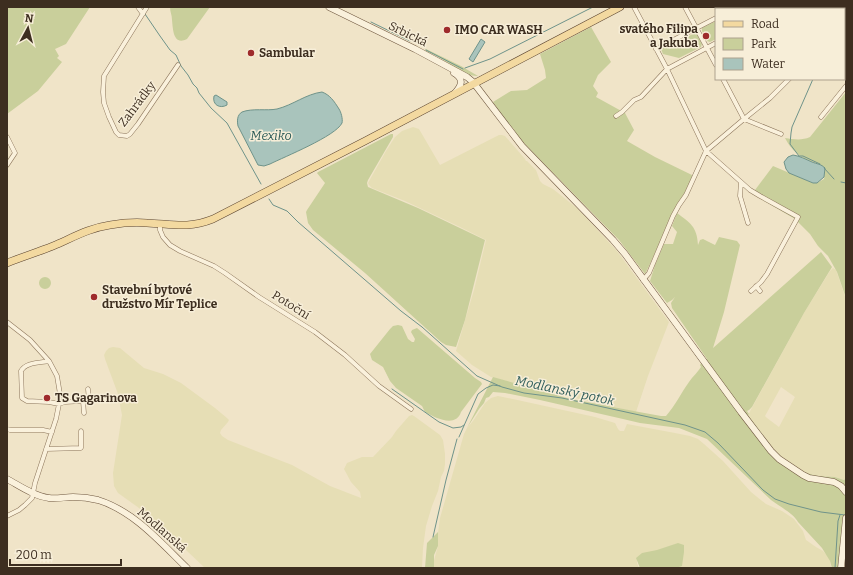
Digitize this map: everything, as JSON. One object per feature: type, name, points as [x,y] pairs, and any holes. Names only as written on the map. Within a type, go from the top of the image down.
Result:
[{"type":"main road","points":[[7,262],[40,252],[83,232],[99,227],[134,223],[183,225],[195,224],[213,219],[475,84],[620,7]]},
{"type":"street","points":[[138,7],[143,14]]},
{"type":"street","name":"Srbická","points":[[329,7],[415,49],[470,79],[522,146],[620,248],[741,412],[775,455],[806,477],[834,482],[841,486],[846,492]]},
{"type":"street","points":[[634,7],[667,69],[706,151],[750,190],[798,217],[767,274],[751,291]]},
{"type":"street","points":[[685,7],[715,62]]},
{"type":"street","name":"Zahrádky","points":[[147,8],[104,76],[104,104],[116,132],[119,135],[127,136],[130,134],[178,65]]},
{"type":"street","points":[[656,49],[715,19]]},
{"type":"street","points":[[616,116],[634,100],[641,97],[667,69],[715,43]]},
{"type":"street","points":[[443,64],[459,76],[460,79],[461,84],[459,88],[451,96]]},
{"type":"street","points":[[724,80],[744,119],[781,134]]},
{"type":"street","points":[[643,280],[649,273],[679,205],[686,195],[706,151],[770,98],[788,80]]},
{"type":"street","points":[[821,117],[846,86]]},
{"type":"street","points":[[7,137],[16,153],[7,165]]},
{"type":"street","points":[[741,182],[740,196],[748,223]]},
{"type":"street","name":"Potoční","points":[[160,224],[162,235],[168,244],[210,264],[315,332],[345,355],[379,386],[411,409]]},
{"type":"street","points":[[756,286],[760,291]]},
{"type":"street","points":[[7,322],[30,340],[50,361],[57,376],[60,394],[52,432],[32,498],[26,505],[8,514]]},
{"type":"street","points":[[50,361],[27,365],[23,368],[21,371],[22,398],[27,401],[59,404],[65,402],[89,401],[88,388]]},
{"type":"street","points":[[83,401],[84,413]]},
{"type":"street","points":[[7,429],[43,430],[52,432]]},
{"type":"street","points":[[46,449],[81,448],[81,431]]},
{"type":"street","name":"Modlanská","points":[[7,480],[33,493],[48,498],[78,497],[99,500],[129,516],[143,526],[188,568]]},
{"type":"street","points":[[841,568],[846,519]]},
{"type":"shaded area","points":[[413,127],[419,129],[440,165],[499,135],[505,136],[526,161],[536,170],[540,181],[553,189],[578,209],[617,251],[669,322],[636,412],[491,377],[472,365],[456,351],[474,290],[486,240],[405,201],[372,188],[368,183],[395,137],[402,131]]},
{"type":"shaded area","points":[[833,268],[836,270],[846,299],[846,477],[844,480],[835,477],[818,476],[802,471],[775,451],[748,415],[804,313]],"holes":[[[781,387],[795,397],[779,427],[765,416]]]},
{"type":"shaded area","points":[[109,348],[120,348],[144,368],[163,374],[181,383],[215,408],[229,420],[220,433],[228,440],[292,465],[330,486],[361,498],[360,492],[351,482],[344,469],[347,463],[362,457],[373,457],[409,416],[414,416],[440,435],[443,440],[445,454],[444,471],[426,526],[422,568],[205,568],[139,508],[118,493],[114,486],[113,473],[122,415],[118,394],[104,355]]},
{"type":"shaded area","points":[[498,396],[595,417],[615,423],[620,431],[624,431],[627,424],[690,436],[698,439],[723,461],[751,492],[766,504],[782,511],[794,519],[803,531],[806,540],[827,555],[831,568],[678,568],[682,559],[680,544],[676,544],[637,558],[639,568],[434,568],[433,564],[438,546],[440,518],[464,434],[485,403],[491,398]]},
{"type":"green space","points":[[7,7],[90,7],[66,44],[55,49],[59,56],[57,58],[62,62],[38,91],[7,114]]},
{"type":"green space","points":[[170,7],[210,7],[187,39],[182,41],[175,36]]},
{"type":"green space","points":[[715,22],[715,40],[710,42],[707,41],[702,28]]},
{"type":"green space","points":[[591,27],[611,62],[598,75],[593,86],[598,93],[596,97],[625,113],[634,130],[627,141],[655,157],[694,176],[678,203],[645,274],[619,240],[519,138],[493,102],[511,91],[527,90],[546,78],[540,54]]},
{"type":"green space","points":[[693,34],[697,34],[702,44],[701,47],[679,58],[663,54],[661,49]]},
{"type":"green space","points":[[426,49],[478,76],[469,75],[425,51]]},
{"type":"green space","points":[[846,92],[846,298],[837,272],[828,256],[818,246],[810,234],[795,219],[752,194],[773,166],[813,183],[817,183],[824,179],[825,168],[800,156],[793,150],[785,138],[800,139],[810,137]]},
{"type":"green space","points":[[393,134],[393,137],[368,180],[368,187],[418,208],[485,240],[465,320],[456,347],[446,345],[441,342],[365,273],[313,230],[308,223],[306,212],[325,183],[317,173]]},
{"type":"green space","points":[[677,213],[694,229],[698,245],[700,240],[703,239],[715,245],[719,237],[737,241],[740,245],[724,312],[713,348],[821,252],[832,267],[804,313],[752,407],[747,411],[749,414],[748,415],[775,451],[802,471],[818,476],[835,477],[844,480],[846,478],[846,539],[842,568],[832,568],[830,561],[822,548],[796,519],[771,500],[707,439],[679,428],[640,423],[540,400],[493,392],[486,398],[467,428],[493,377],[567,398],[666,416],[700,369],[702,362],[707,359],[672,308],[671,303],[675,297],[667,303],[650,281],[664,244],[673,244],[677,232],[672,226]]},
{"type":"green space","points":[[43,277],[47,277],[51,283],[47,289],[43,289],[39,285],[39,281]]},
{"type":"green space","points":[[393,326],[402,326],[408,339],[412,342],[414,342],[415,339],[411,332],[417,328],[481,382],[482,384],[455,420],[450,421],[439,419],[425,412],[422,406],[396,388],[390,381],[383,367],[372,360],[370,354],[390,329]]},
{"type":"green space","points":[[438,532],[438,546],[434,555],[434,568],[425,568],[427,543]]},
{"type":"green space","points":[[678,543],[684,545],[682,566],[676,568],[640,568],[636,558],[642,553]]},
{"type":"water","points":[[481,39],[485,42],[473,62],[469,59]]},
{"type":"water","name":"Mexiko","points":[[322,92],[332,99],[340,112],[342,123],[338,128],[320,140],[270,164],[264,166],[258,165],[238,126],[238,118],[240,113],[250,110],[277,109],[310,95]]},
{"type":"water","points":[[216,95],[227,102],[227,105],[222,107],[215,104],[214,96]]},
{"type":"water","points":[[793,155],[825,168],[824,177],[817,183],[813,183],[789,173],[784,162],[788,157]]},
{"type":"waterway","points":[[465,68],[490,59],[593,7]]},
{"type":"waterway","name":"Modlanský potok","points":[[145,14],[170,50],[176,55],[181,66],[199,93],[211,108],[227,123],[261,184]]},
{"type":"waterway","points":[[371,22],[410,41]]},
{"type":"waterway","points":[[426,50],[463,69]]},
{"type":"waterway","points":[[813,80],[792,127],[790,144],[799,156],[803,156],[820,164]]},
{"type":"waterway","points":[[824,168],[834,179]]},
{"type":"waterway","points":[[841,182],[846,183]]},
{"type":"waterway","name":"Modlanský potok","points":[[269,199],[273,205],[287,211],[477,376],[502,387],[524,393],[562,398],[685,425],[705,432],[718,443],[763,490],[775,499],[821,512],[845,515]]},
{"type":"waterway","points":[[459,437],[478,394],[493,385],[500,386]]},
{"type":"waterway","points":[[392,389],[439,422],[453,428],[464,425]]},
{"type":"waterway","points":[[433,537],[457,439]]},
{"type":"waterway","points":[[835,568],[838,521],[840,515]]},
{"type":"place","name":"IMO CAR WASH","points":[[447,30]]},
{"type":"place","name":"svatého Filipa a Jakuba","points":[[706,36]]},
{"type":"place","name":"Sambular","points":[[251,53]]},
{"type":"place","name":"Stavební bytové družstvo Mír Teplice","points":[[94,297]]},
{"type":"place","name":"TS Gagarinova","points":[[47,398]]}]
